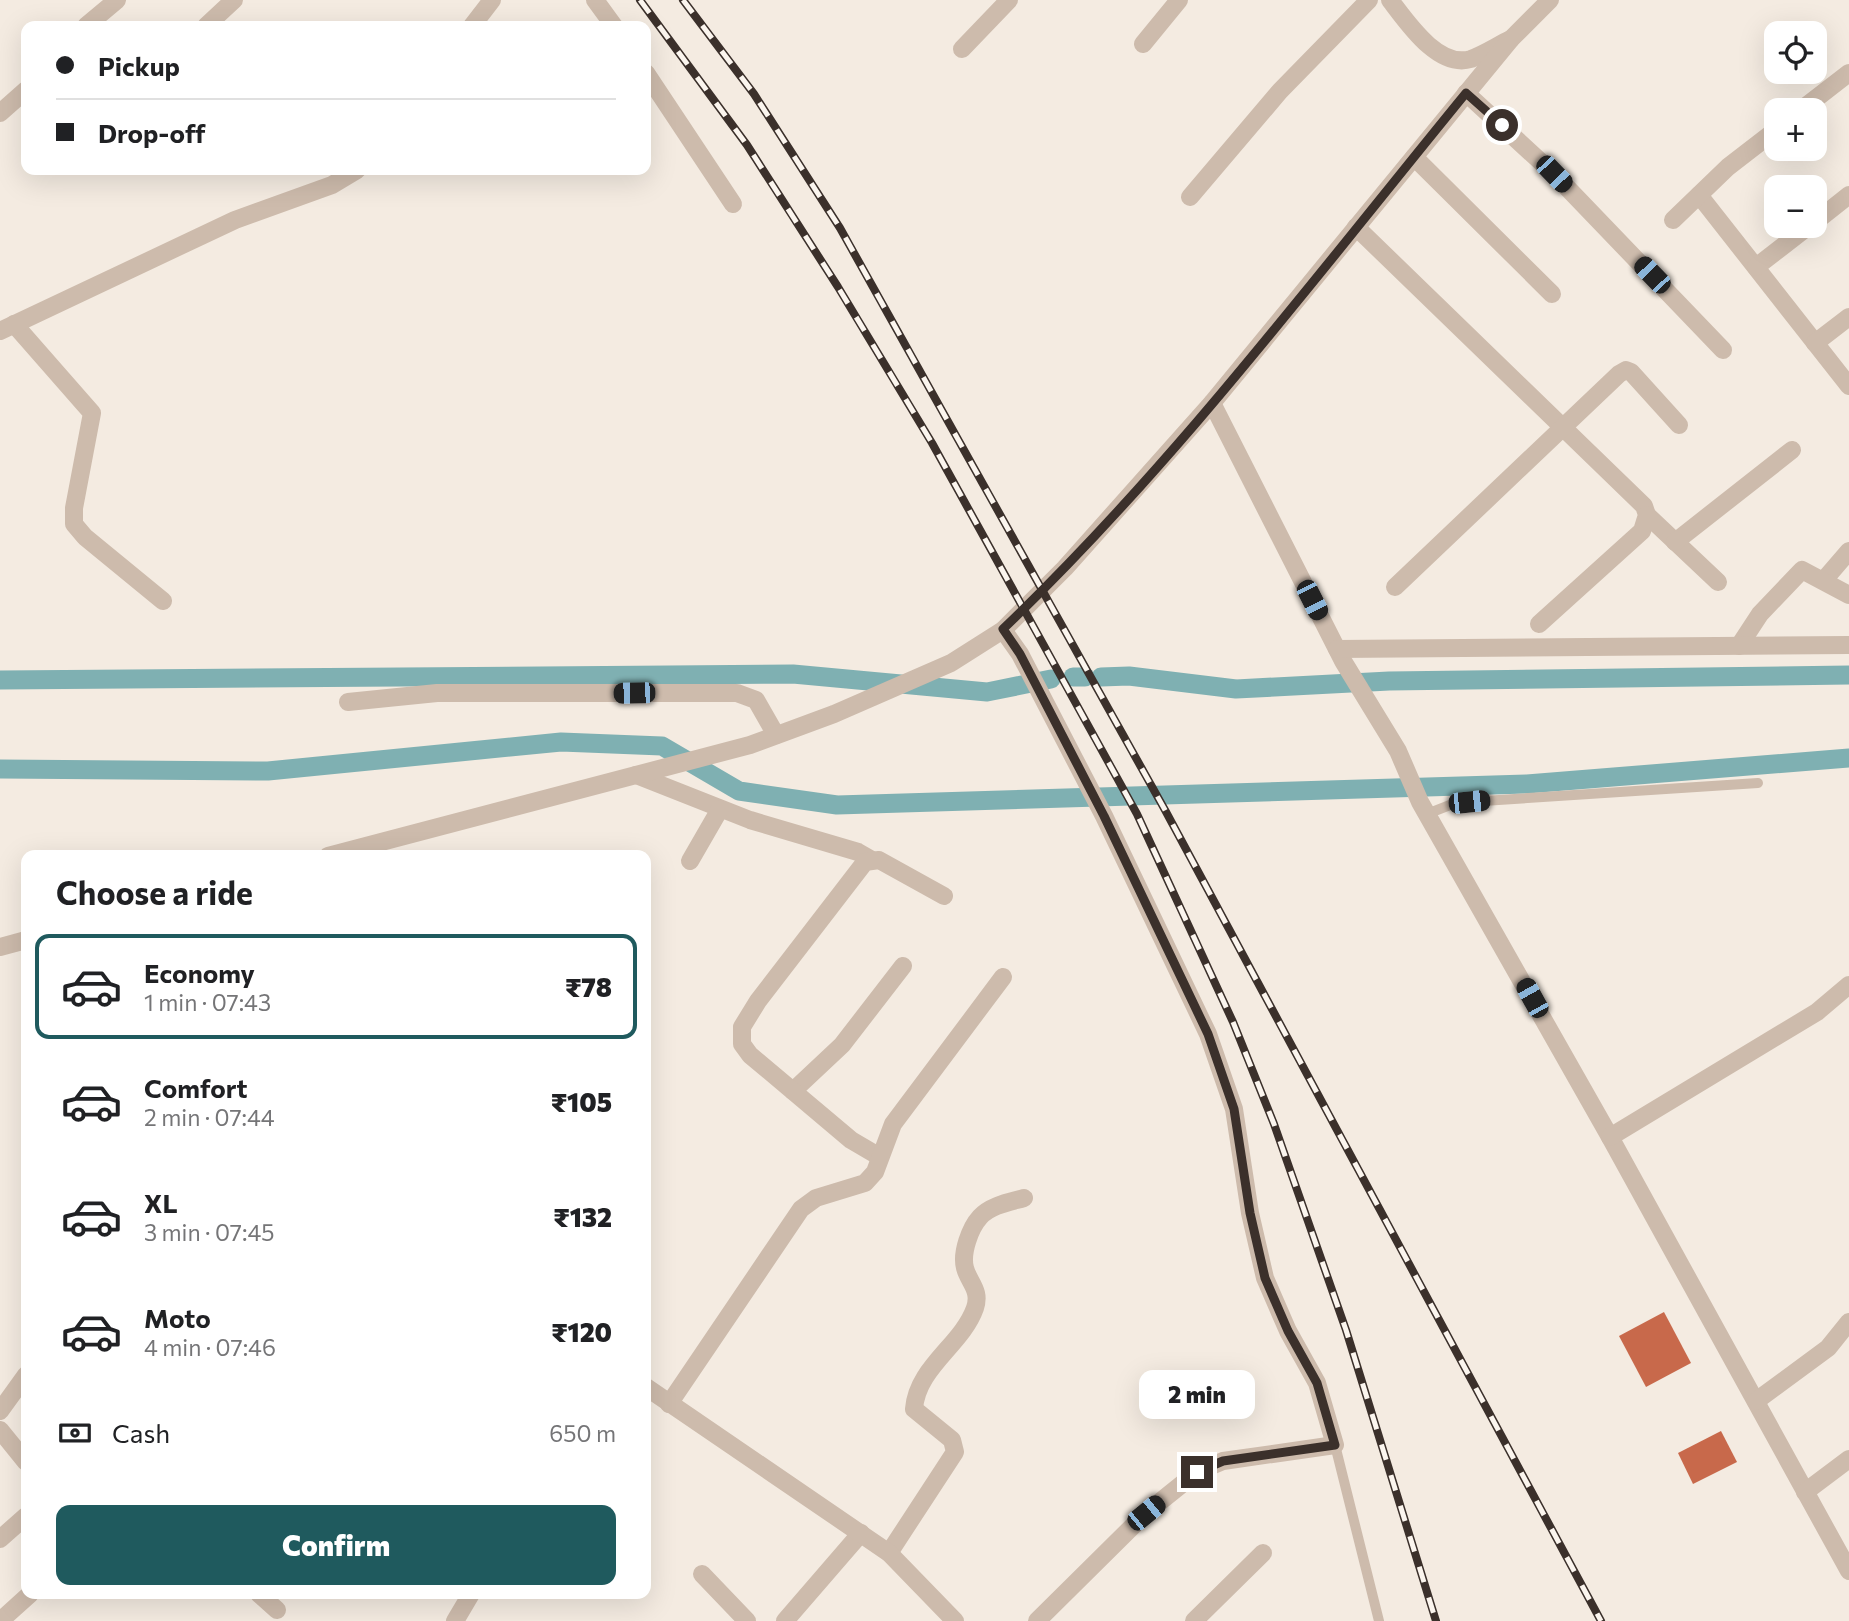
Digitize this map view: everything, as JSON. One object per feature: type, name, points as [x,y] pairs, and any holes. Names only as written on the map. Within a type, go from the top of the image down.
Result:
[{"type":"street","points":[[92,21],[117,0]]},
{"type":"street","points":[[211,21],[234,0]]},
{"type":"street","points":[[476,21],[492,0]]},
{"type":"street","points":[[595,0],[610,21]]},
{"type":"street","points":[[962,49],[1009,0]]},
{"type":"street","points":[[1143,44],[1179,0]]},
{"type":"street","points":[[1190,197],[1280,91],[1369,0]]},
{"type":"street","points":[[1390,0],[1436,52],[1453,58],[1469,60],[1511,39]]},
{"type":"street","points":[[358,850],[750,745],[951,663],[1003,629],[1065,568],[1212,403],[1511,39],[1550,0]]},
{"type":"street","points":[[1817,98],[1849,73]]},
{"type":"street","points":[[651,80],[733,204]]},
{"type":"street","points":[[1466,93],[1554,174],[1723,350]]},
{"type":"street","points":[[0,113],[21,94]]},
{"type":"street","points":[[1673,220],[1728,167],[1764,139]]},
{"type":"street","points":[[1414,158],[1552,294]]},
{"type":"street","points":[[163,601],[85,537],[75,524],[74,508],[92,413],[7,328],[234,220],[332,185],[349,175]]},
{"type":"street","points":[[1699,195],[1849,386]]},
{"type":"street","points":[[1827,212],[1849,195]]},
{"type":"street","points":[[1356,227],[1644,506],[1647,515],[1718,582]]},
{"type":"street","points":[[1756,267],[1793,238]]},
{"type":"street","points":[[1815,343],[1849,317]]},
{"type":"street","points":[[1395,587],[1562,426],[1626,370],[1640,380],[1679,425]]},
{"type":"street","points":[[1212,403],[1340,655],[1398,751],[1424,808],[1611,1137],[1849,1571]]},
{"type":"street","points":[[1675,542],[1792,450]]},
{"type":"street","points":[[1539,624],[1642,531],[1647,515]]},
{"type":"street","points":[[1824,580],[1849,551]]},
{"type":"street","points":[[1739,646],[1760,614],[1797,573],[1807,570],[1849,595]]},
{"type":"street","points":[[1003,629],[1020,654],[1104,816],[1208,1034],[1234,1109],[1250,1213],[1265,1278],[1288,1331],[1317,1383],[1335,1445],[1223,1461],[1197,1472],[1146,1513],[1037,1621]]},
{"type":"street","points":[[1340,655],[1849,645]]},
{"type":"street","points":[[348,702],[437,693],[737,694],[755,700],[776,736]]},
{"type":"street","points":[[636,775],[720,809],[889,864],[944,896]]},
{"type":"street","points":[[690,861],[720,809]]},
{"type":"street","points":[[872,860],[865,862],[758,1001],[742,1027],[742,1044],[750,1055],[851,1140],[880,1157]]},
{"type":"street","points":[[0,947],[21,941]]},
{"type":"street","points":[[793,1091],[842,1045],[903,966]]},
{"type":"street","points":[[669,1404],[801,1209],[816,1198],[865,1183],[875,1172],[893,1124],[1003,977]]},
{"type":"street","points":[[1611,1137],[1817,1012],[1849,985]]},
{"type":"street","points":[[889,1553],[955,1452],[952,1440],[914,1409],[916,1394],[925,1377],[974,1310],[976,1289],[965,1269],[967,1244],[979,1217],[990,1209],[1024,1198]]},
{"type":"street","points":[[1756,1401],[1828,1348],[1849,1322]]},
{"type":"street","points":[[0,1411],[21,1382]]},
{"type":"street","points":[[651,1391],[889,1553],[955,1621]]},
{"type":"street","points":[[0,1430],[21,1456]]},
{"type":"street","points":[[1805,1492],[1849,1459]]},
{"type":"street","points":[[0,1539],[21,1520]]},
{"type":"street","points":[[785,1621],[862,1533]]},
{"type":"street","points":[[1194,1621],[1263,1553]]},
{"type":"street","points":[[702,1574],[747,1621]]},
{"type":"street","points":[[0,1621],[24,1599]]},
{"type":"street","points":[[265,1599],[277,1610]]},
{"type":"street","points":[[456,1621],[468,1599]]},
{"type":"lane","points":[[1424,808],[1455,803],[1758,783]]},
{"type":"lane","points":[[1335,1445],[1378,1621]]},
{"type":"building","points":[[1664,1312],[1691,1363],[1646,1387],[1619,1336]]},
{"type":"building","points":[[1721,1431],[1737,1462],[1693,1484],[1678,1453]]},
{"type":"waterway","points":[[0,680],[793,674],[987,692],[1051,679]]},
{"type":"waterway","points":[[1101,677],[1129,676],[1236,689],[1389,681],[1849,675]]},
{"type":"waterway","points":[[1073,677],[1085,677]]},
{"type":"waterway","points":[[0,769],[268,771],[561,742],[662,746],[739,791],[837,805],[1527,784],[1849,758]]},
{"type":"railway","points":[[640,0],[747,145],[838,287],[932,443],[1137,814],[1233,1022],[1274,1124],[1346,1330],[1436,1621]]},
{"type":"railway","points":[[683,0],[754,94],[840,228],[1165,810],[1601,1621]]},
{"type":"route","points":[[1197,1472],[1223,1461],[1335,1445],[1317,1383],[1288,1331],[1265,1278],[1250,1213],[1234,1109],[1208,1034],[1104,816],[1020,654],[1003,629],[1065,568],[1212,403],[1466,93],[1502,125]]}]
